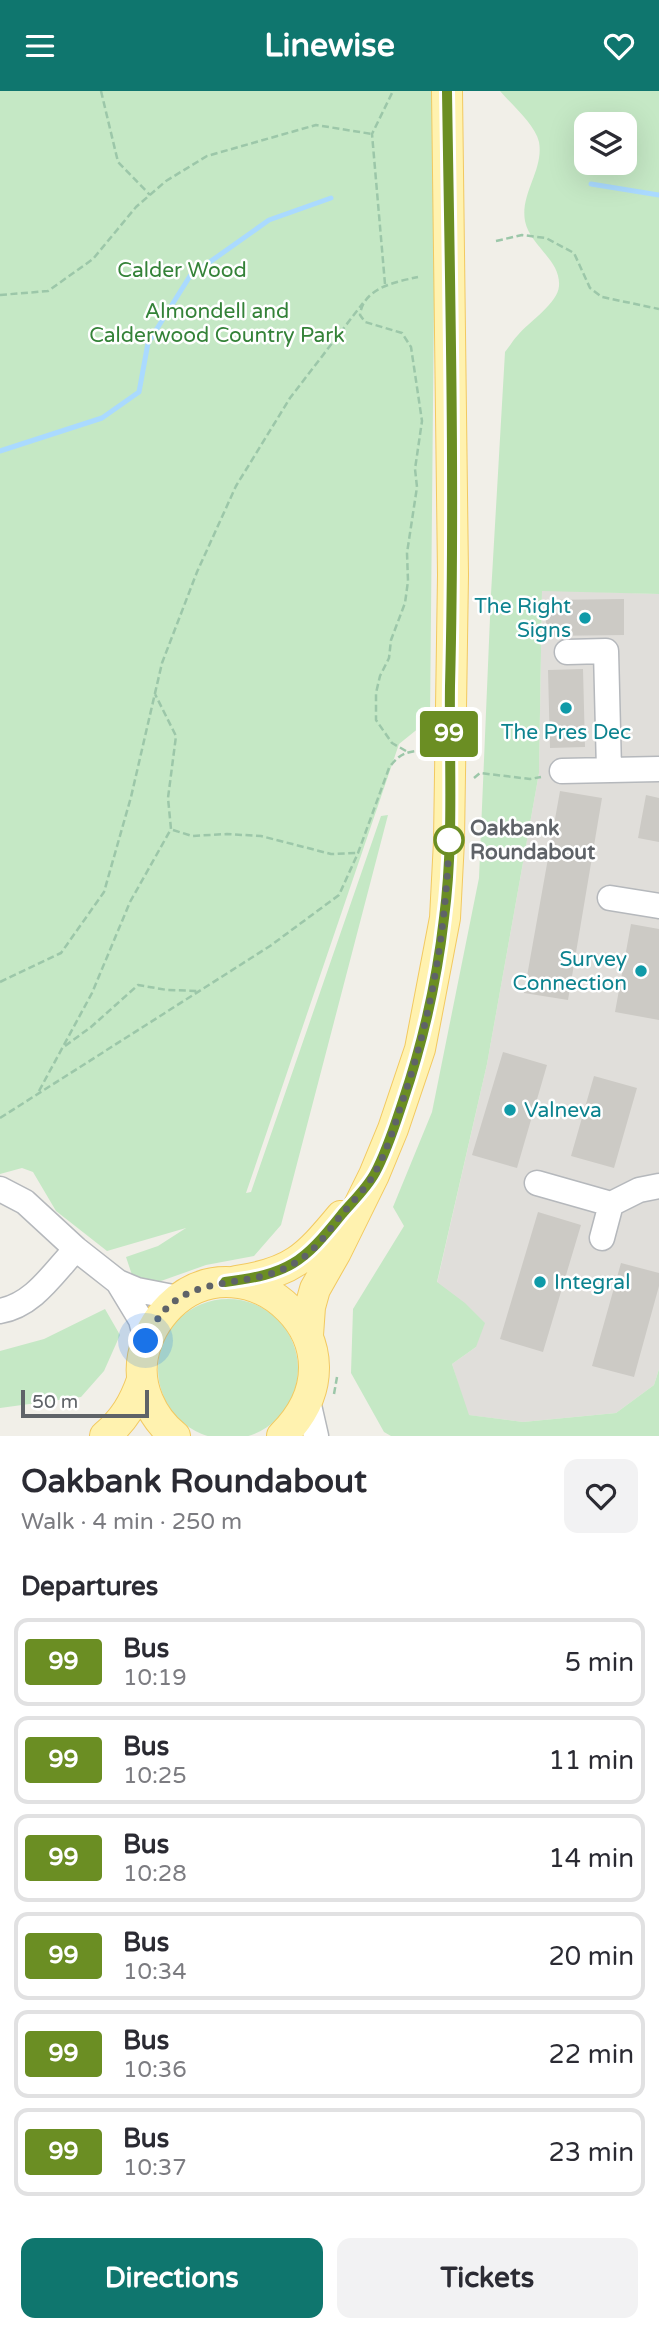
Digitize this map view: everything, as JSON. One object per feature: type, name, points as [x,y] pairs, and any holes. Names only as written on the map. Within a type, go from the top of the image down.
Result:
[{"type":"main road","points":[[308,1335],[310,1307],[315,1289],[374,1175],[420,1049],[444,918],[449,841],[453,575],[447,91]]},
{"type":"main road","points":[[175,1436],[165,1428],[150,1406],[142,1380],[146,1341],[159,1317],[178,1298],[200,1287],[260,1277],[279,1272],[295,1263],[321,1240],[374,1175]]},
{"type":"main road","points":[[225,1282],[251,1285],[275,1296],[294,1313],[308,1335],[314,1357],[314,1379],[308,1401],[296,1422],[282,1436]]},
{"type":"main road","points":[[105,1436],[118,1425],[130,1408],[142,1380]]},
{"type":"street","points":[[567,652],[606,651],[608,770]]},
{"type":"street","points":[[562,771],[659,769]]},
{"type":"street","points":[[610,898],[659,906]]},
{"type":"street","points":[[537,1183],[611,1204],[639,1190],[659,1186]]},
{"type":"street","points":[[0,1189],[25,1202],[76,1249],[118,1282],[137,1290],[178,1298]]},
{"type":"street","points":[[602,1238],[611,1204]]},
{"type":"street","points":[[0,1311],[30,1300],[76,1249]]},
{"type":"street","points":[[118,1282],[141,1320],[146,1341]]},
{"type":"street","points":[[308,1401],[316,1436]]},
{"type":"path","points":[[101,91],[118,162],[150,195]]},
{"type":"path","points":[[385,284],[372,134],[393,91]]},
{"type":"path","points":[[0,295],[48,291],[93,259],[136,207],[166,181],[206,156],[316,125],[372,134]]},
{"type":"path","points":[[496,241],[522,235],[547,237],[575,253],[590,288],[602,297],[659,309]]},
{"type":"path","points":[[0,982],[61,953],[104,892],[131,797],[162,663],[236,486],[290,398],[363,303],[385,284],[418,277]]},
{"type":"path","points":[[363,303],[360,315],[365,322],[402,333],[411,347],[422,421],[415,469],[417,487],[407,553],[408,581],[405,603],[376,693],[376,720],[392,743],[406,751]]},
{"type":"path","points":[[37,1094],[97,982],[130,902],[172,829],[168,797],[176,736],[155,694]]},
{"type":"path","points":[[0,1118],[270,946],[339,895],[358,853],[389,768],[396,758],[406,751],[449,749]]},
{"type":"path","points":[[172,829],[192,836],[261,836],[331,854],[358,853]]},
{"type":"path","points":[[63,1048],[138,985],[167,990],[200,991]]},
{"type":"shaded area","points":[[542,590],[659,594],[659,1369],[654,1385],[616,1413],[523,1422],[468,1415],[452,1364],[476,1347],[437,1283],[487,1064],[539,773]]},
{"type":"green space","name":"Almondell and Calderwood Country Park","points":[[0,91],[436,91],[430,719],[399,744],[246,1193],[251,1192],[381,816],[388,815],[281,1225],[254,1256],[206,1265],[161,1281],[134,1281],[126,1257],[158,1246],[186,1228],[107,1251],[56,1211],[33,1172],[22,1168],[0,1174]]},
{"type":"green space","points":[[500,91],[659,91],[659,594],[542,591],[539,773],[487,1064],[437,1282],[465,1303],[485,1323],[476,1347],[452,1364],[469,1415],[523,1422],[616,1413],[654,1385],[659,1369],[659,1436],[391,1436],[384,1432],[351,1373],[353,1309],[404,1226],[393,1207],[432,1112],[479,878],[505,352],[554,299],[559,286],[555,268],[533,238],[525,221],[526,201],[540,152],[537,135]]},
{"type":"green space","points":[[214,1300],[242,1300],[267,1310],[287,1330],[297,1355],[297,1383],[287,1408],[267,1428],[248,1436],[208,1436],[189,1428],[169,1408],[159,1383],[159,1355],[169,1330],[189,1310]]},
{"type":"green space","points":[[105,1309],[120,1335],[104,1371],[81,1397],[0,1408],[0,1351],[44,1339]]},
{"type":"building","name":"The Right Signs","points":[[624,599],[624,635],[546,636],[546,600]]},
{"type":"building","name":"The Pres Dec","points":[[583,669],[585,747],[550,748],[548,670]]},
{"type":"building","points":[[560,791],[602,798],[568,1000],[524,993]]},
{"type":"building","points":[[646,795],[659,798],[659,842],[638,838]]},
{"type":"building","name":"Survey Connection","points":[[631,924],[659,929],[659,1020],[615,1012]]},
{"type":"building","name":"Valneva","points":[[503,1052],[547,1065],[517,1168],[472,1155]]},
{"type":"building","name":"Valneva","points":[[594,1076],[637,1088],[614,1168],[571,1156]]},
{"type":"building","name":"Integral","points":[[538,1212],[581,1225],[543,1352],[500,1339]]},
{"type":"building","points":[[621,1263],[659,1273],[659,1286],[634,1377],[592,1366]]},
{"type":"waterway","points":[[591,184],[659,195]]},
{"type":"waterway","points":[[0,451],[102,418],[139,392],[148,343],[190,276],[269,220],[331,198]]},
{"type":"bus line","name":"99","points":[[225,1282],[279,1272],[295,1263],[321,1240],[374,1175],[420,1049],[435,972],[444,918],[449,841],[453,575],[447,91]]},
{"type":"place","name":"The Right Signs","points":[[585,618]]},
{"type":"place","name":"The Pres Dec","points":[[566,708]]},
{"type":"place","name":"Oakbank Roundabout","points":[[449,840]]},
{"type":"place","name":"Survey Connection","points":[[641,971]]},
{"type":"place","name":"Valneva","points":[[510,1110]]},
{"type":"place","name":"Integral","points":[[540,1282]]},
{"type":"route","points":[[146,1341],[159,1317],[178,1298],[200,1287],[260,1277],[279,1272],[295,1263],[321,1240],[374,1175],[420,1049],[444,918],[449,840]]},
{"type":"park label","name":"Calder Wood","points":[[182,270]]}]
